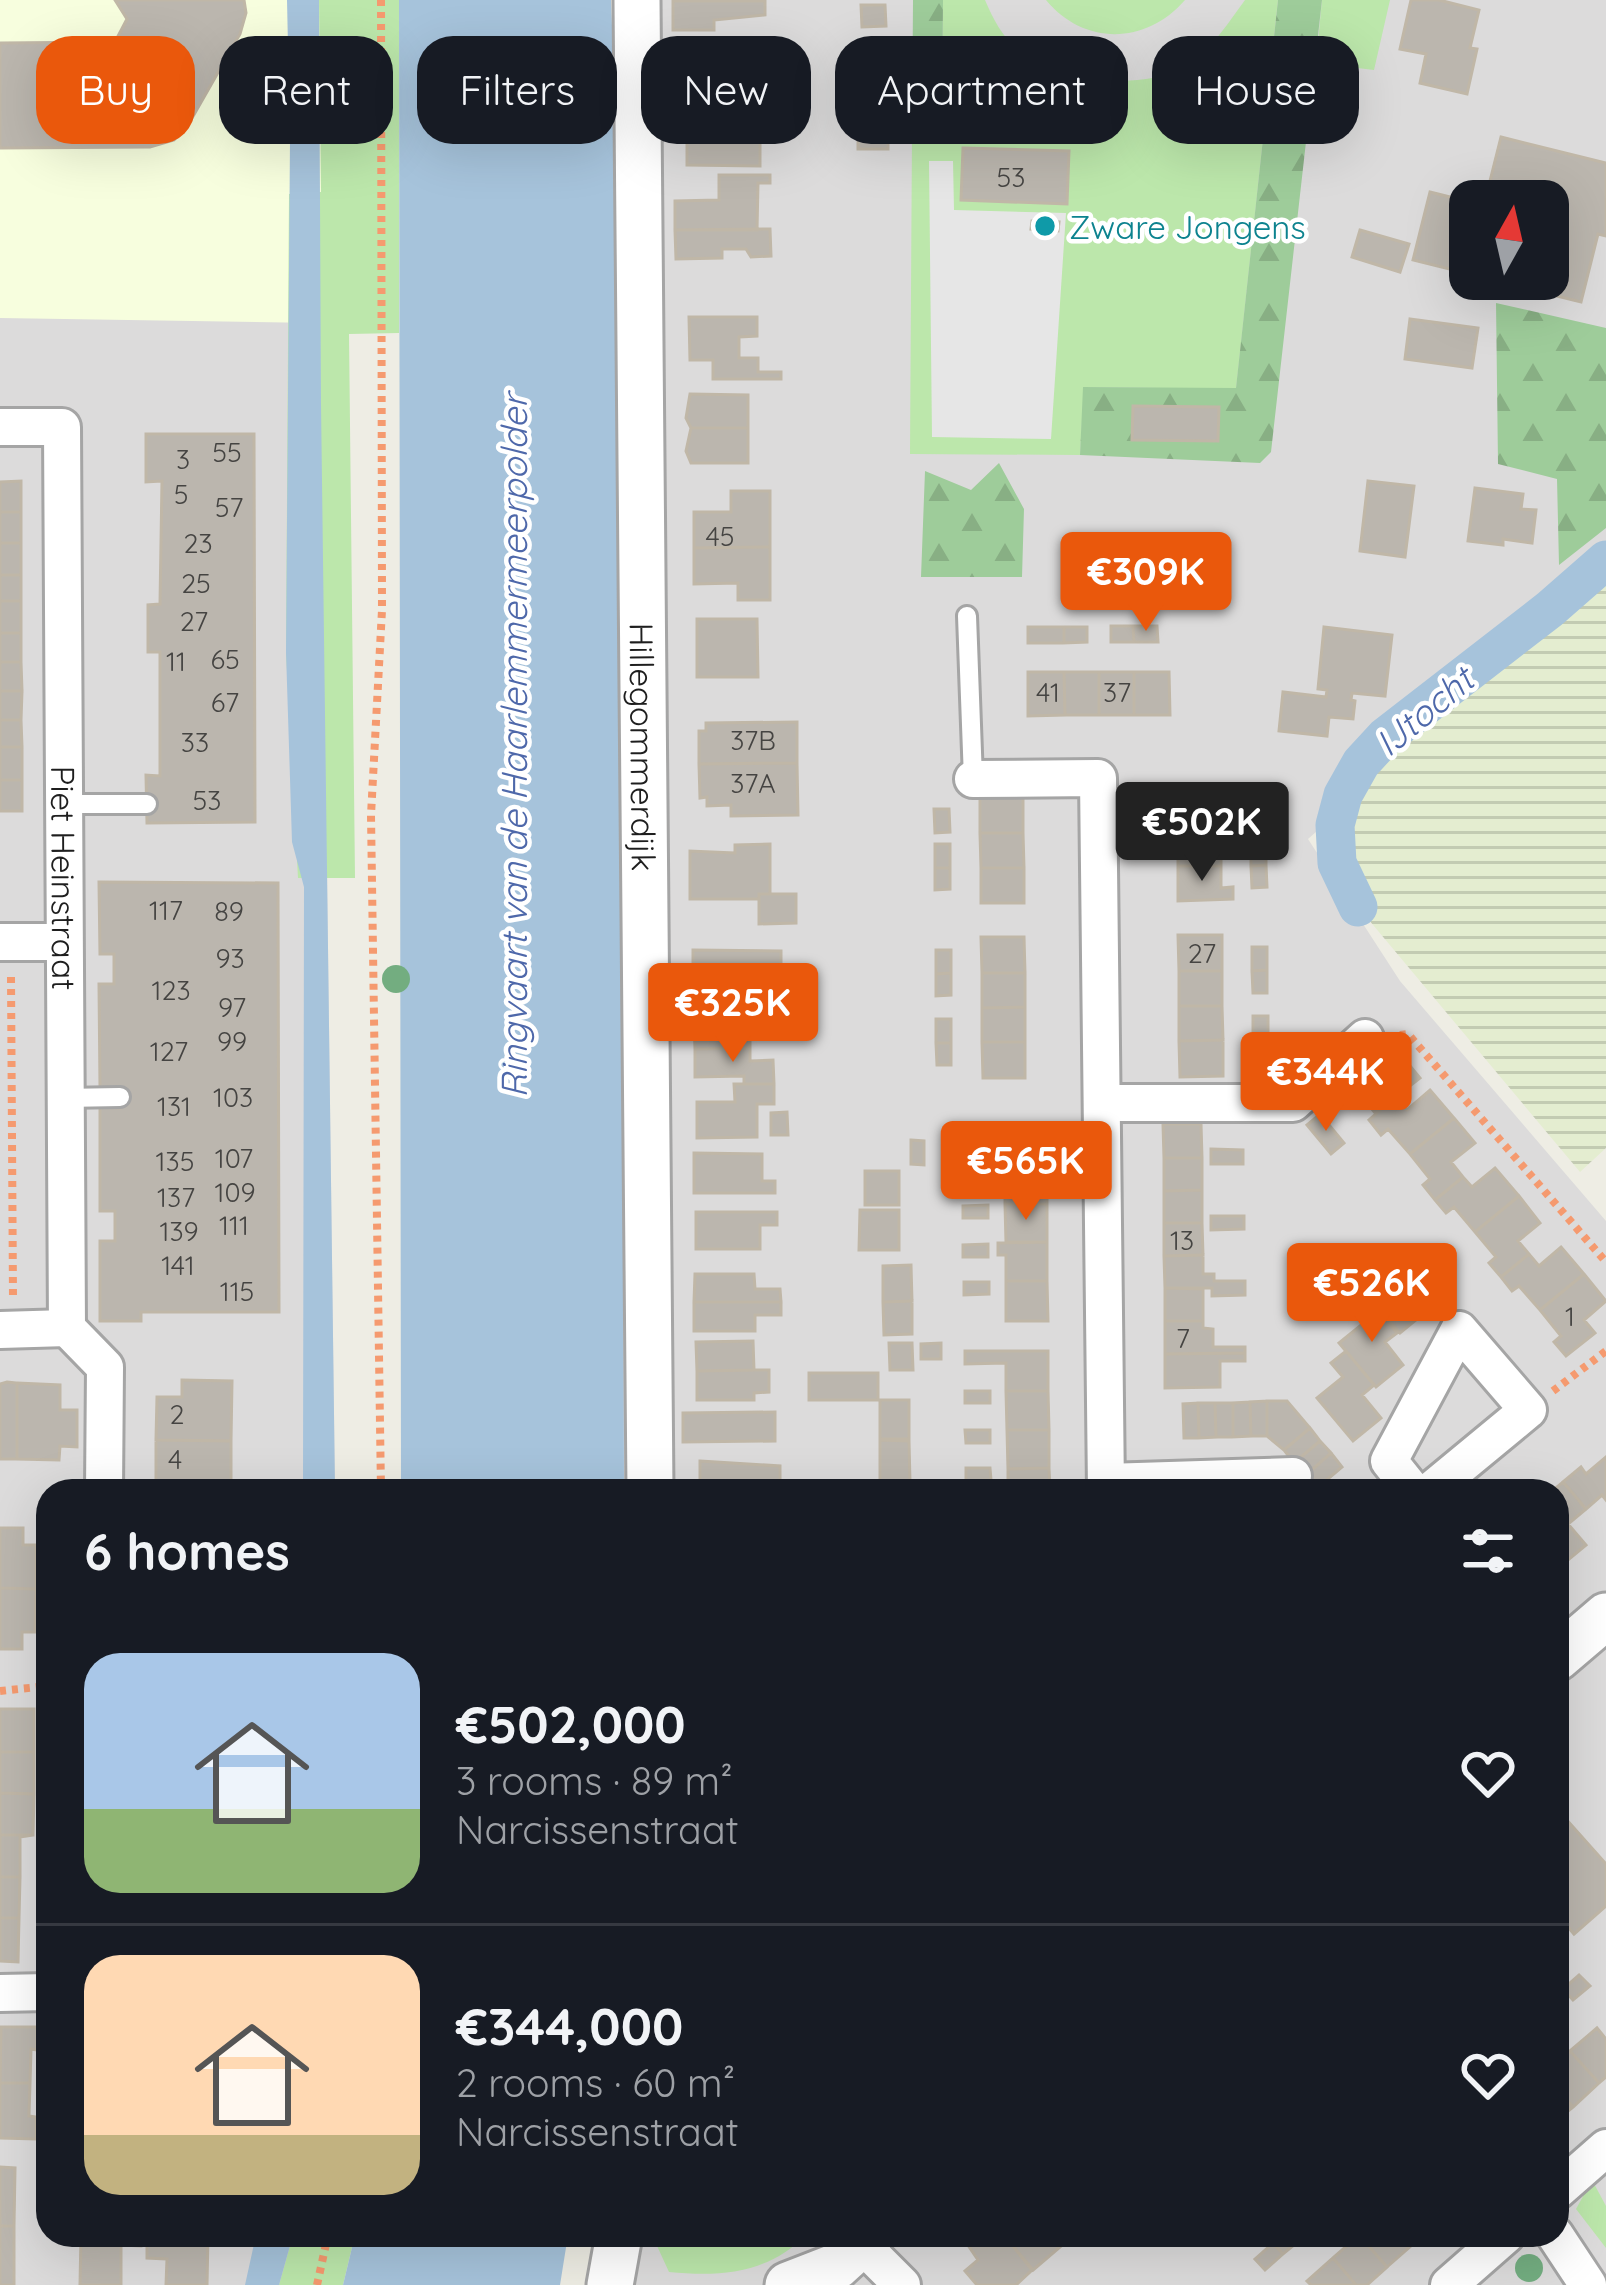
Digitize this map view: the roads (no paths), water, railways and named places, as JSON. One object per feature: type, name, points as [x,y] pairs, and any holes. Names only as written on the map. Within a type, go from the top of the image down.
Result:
[{"type":"street","name":"Hillegommerdijk","points":[[637,0],[650,1479]]},
{"type":"street","name":"Piet Heinstraat","points":[[0,427],[62,427],[67,1328]]},
{"type":"street","points":[[973,778],[1098,778],[1106,1479]]},
{"type":"street","points":[[5,942],[62,942]]},
{"type":"street","points":[[1105,1103],[1293,1103],[1365,1038]]},
{"type":"street","points":[[7,1330],[67,1328],[105,1367],[104,1479]]},
{"type":"street","points":[[1403,1479],[1389,1461],[1459,1330],[1528,1410],[1445,1479]]},
{"type":"street","points":[[1237,1479],[1293,1476]]},
{"type":"street","points":[[1569,1648],[1606,1616]]},
{"type":"street","points":[[0,1993],[36,1992]]},
{"type":"street","points":[[1569,2180],[1606,2148]]},
{"type":"street","points":[[610,2285],[617,2247]]},
{"type":"street","points":[[788,2285],[837,2266],[857,2247]]},
{"type":"street","points":[[872,2247],[902,2285]]},
{"type":"street","points":[[1449,2285],[1492,2247]]},
{"type":"street","points":[[1564,2247],[1588,2285]]},
{"type":"lane","points":[[967,616],[973,778]]},
{"type":"lane","points":[[64,804],[147,804]]},
{"type":"lane","points":[[64,1098],[120,1097]]},
{"type":"water","points":[[287,0],[319,0],[319,36],[288,36]]},
{"type":"water","name":"Ringvaart van de Haarlemmermeerpolder","points":[[399,0],[611,0],[612,36],[417,36],[417,144],[617,144],[624,1479],[401,1479]]},
{"type":"water","points":[[290,144],[320,144],[335,1479],[303,1479],[304,887],[292,842],[286,652]]},
{"type":"water","points":[[1606,541],[1606,572],[1555,617],[1541,602]]},
{"type":"water","points":[[253,2247],[290,2247],[279,2285],[245,2285]]},
{"type":"water","points":[[352,2247],[566,2247],[560,2285],[343,2285]]},
{"type":"waterway","name":"IJtocht","points":[[1358,907],[1337,863],[1335,825],[1343,795],[1361,763],[1385,737],[1606,560]]},
{"type":"place","name":"Zware Jongens","points":[[1045,226]]}]
